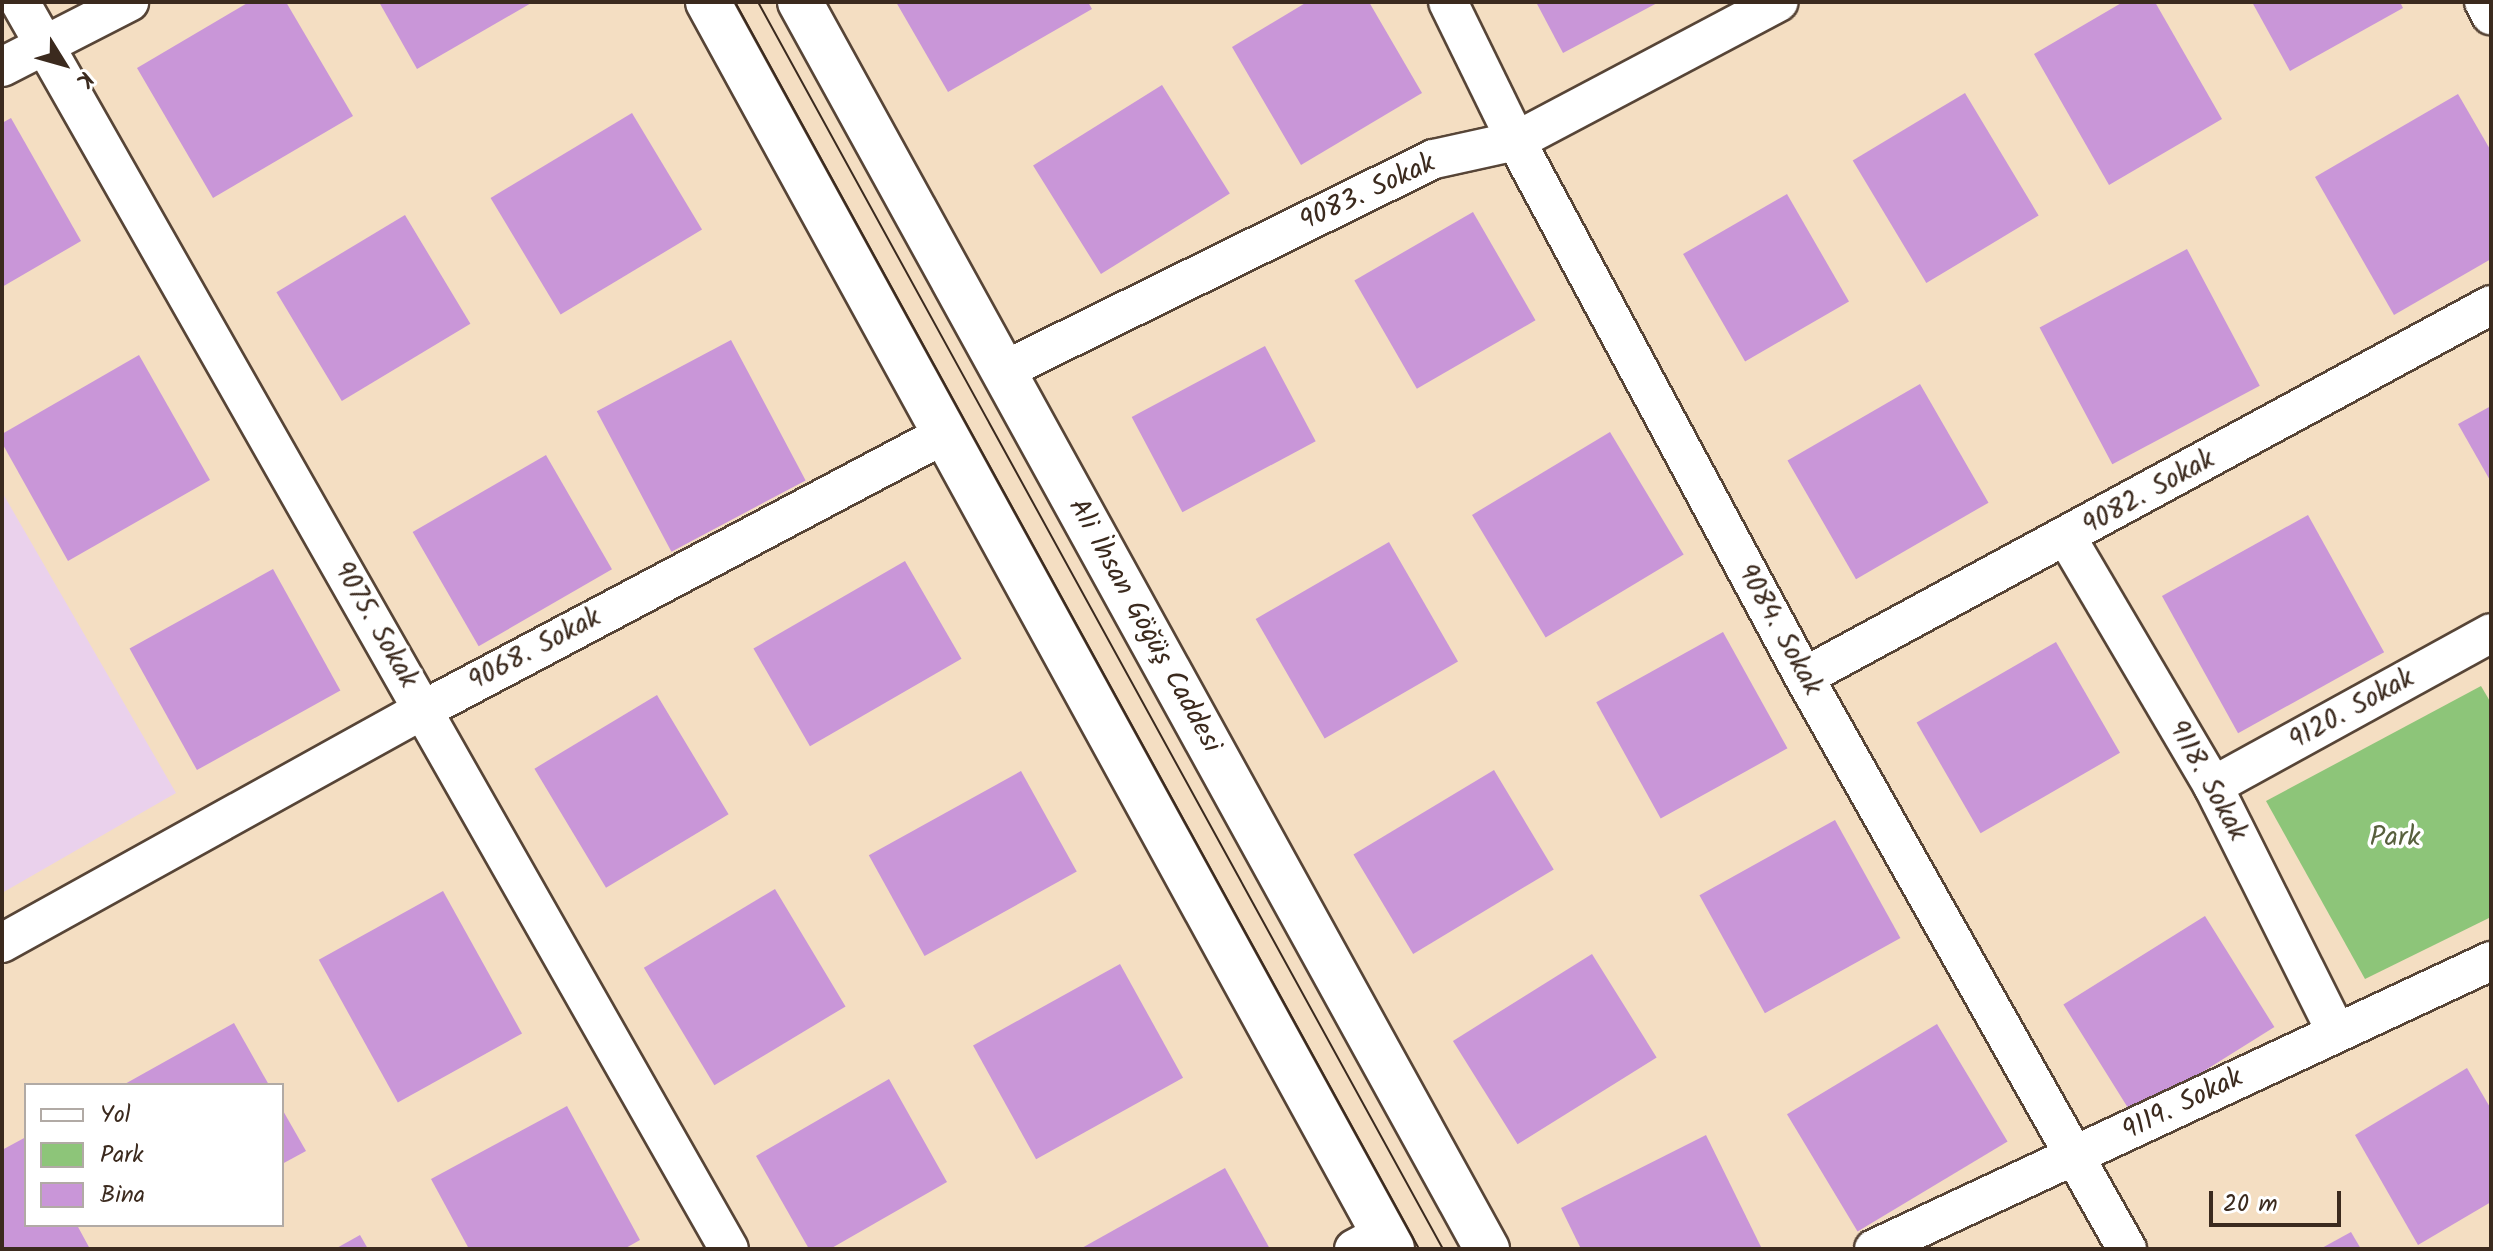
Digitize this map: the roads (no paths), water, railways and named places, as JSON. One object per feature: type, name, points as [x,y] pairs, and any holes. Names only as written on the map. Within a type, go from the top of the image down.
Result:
[{"type":"main road","points":[[708,2],[945,434],[1377,1244]]},
{"type":"main road","name":"Ali İhsan Göğüş Caddesi","points":[[800,2],[1487,1249]]},
{"type":"street","name":"9075. Sokak","points":[[20,2],[725,1248]]},
{"type":"street","points":[[2,67],[129,2]]},
{"type":"street","name":"9084. Sokak","points":[[1448,2],[1516,141],[1804,677],[2127,1249]]},
{"type":"street","points":[[2484,2],[2491,15]]},
{"type":"street","name":"9083. Sokak","points":[[1003,371],[1434,159],[1516,141],[1774,3]]},
{"type":"street","name":"9082. Sokak","points":[[1804,677],[2067,538],[2491,305]]},
{"type":"street","name":"9068. Sokak","points":[[2,943],[423,710],[945,434]]},
{"type":"street","name":"9118. Sokak","points":[[2067,538],[2213,786],[2335,1030]]},
{"type":"street","name":"9120. Sokak","points":[[2213,786],[2491,633]]},
{"type":"street","name":"9119. Sokak","points":[[1874,1249],[2076,1157],[2335,1030],[2491,961]]},
{"type":"tram line","points":[[735,2],[1419,1249]]},
{"type":"tram line","points":[[758,2],[1443,1249]]},
{"type":"park label","name":"Park","points":[[2395,838]]}]
